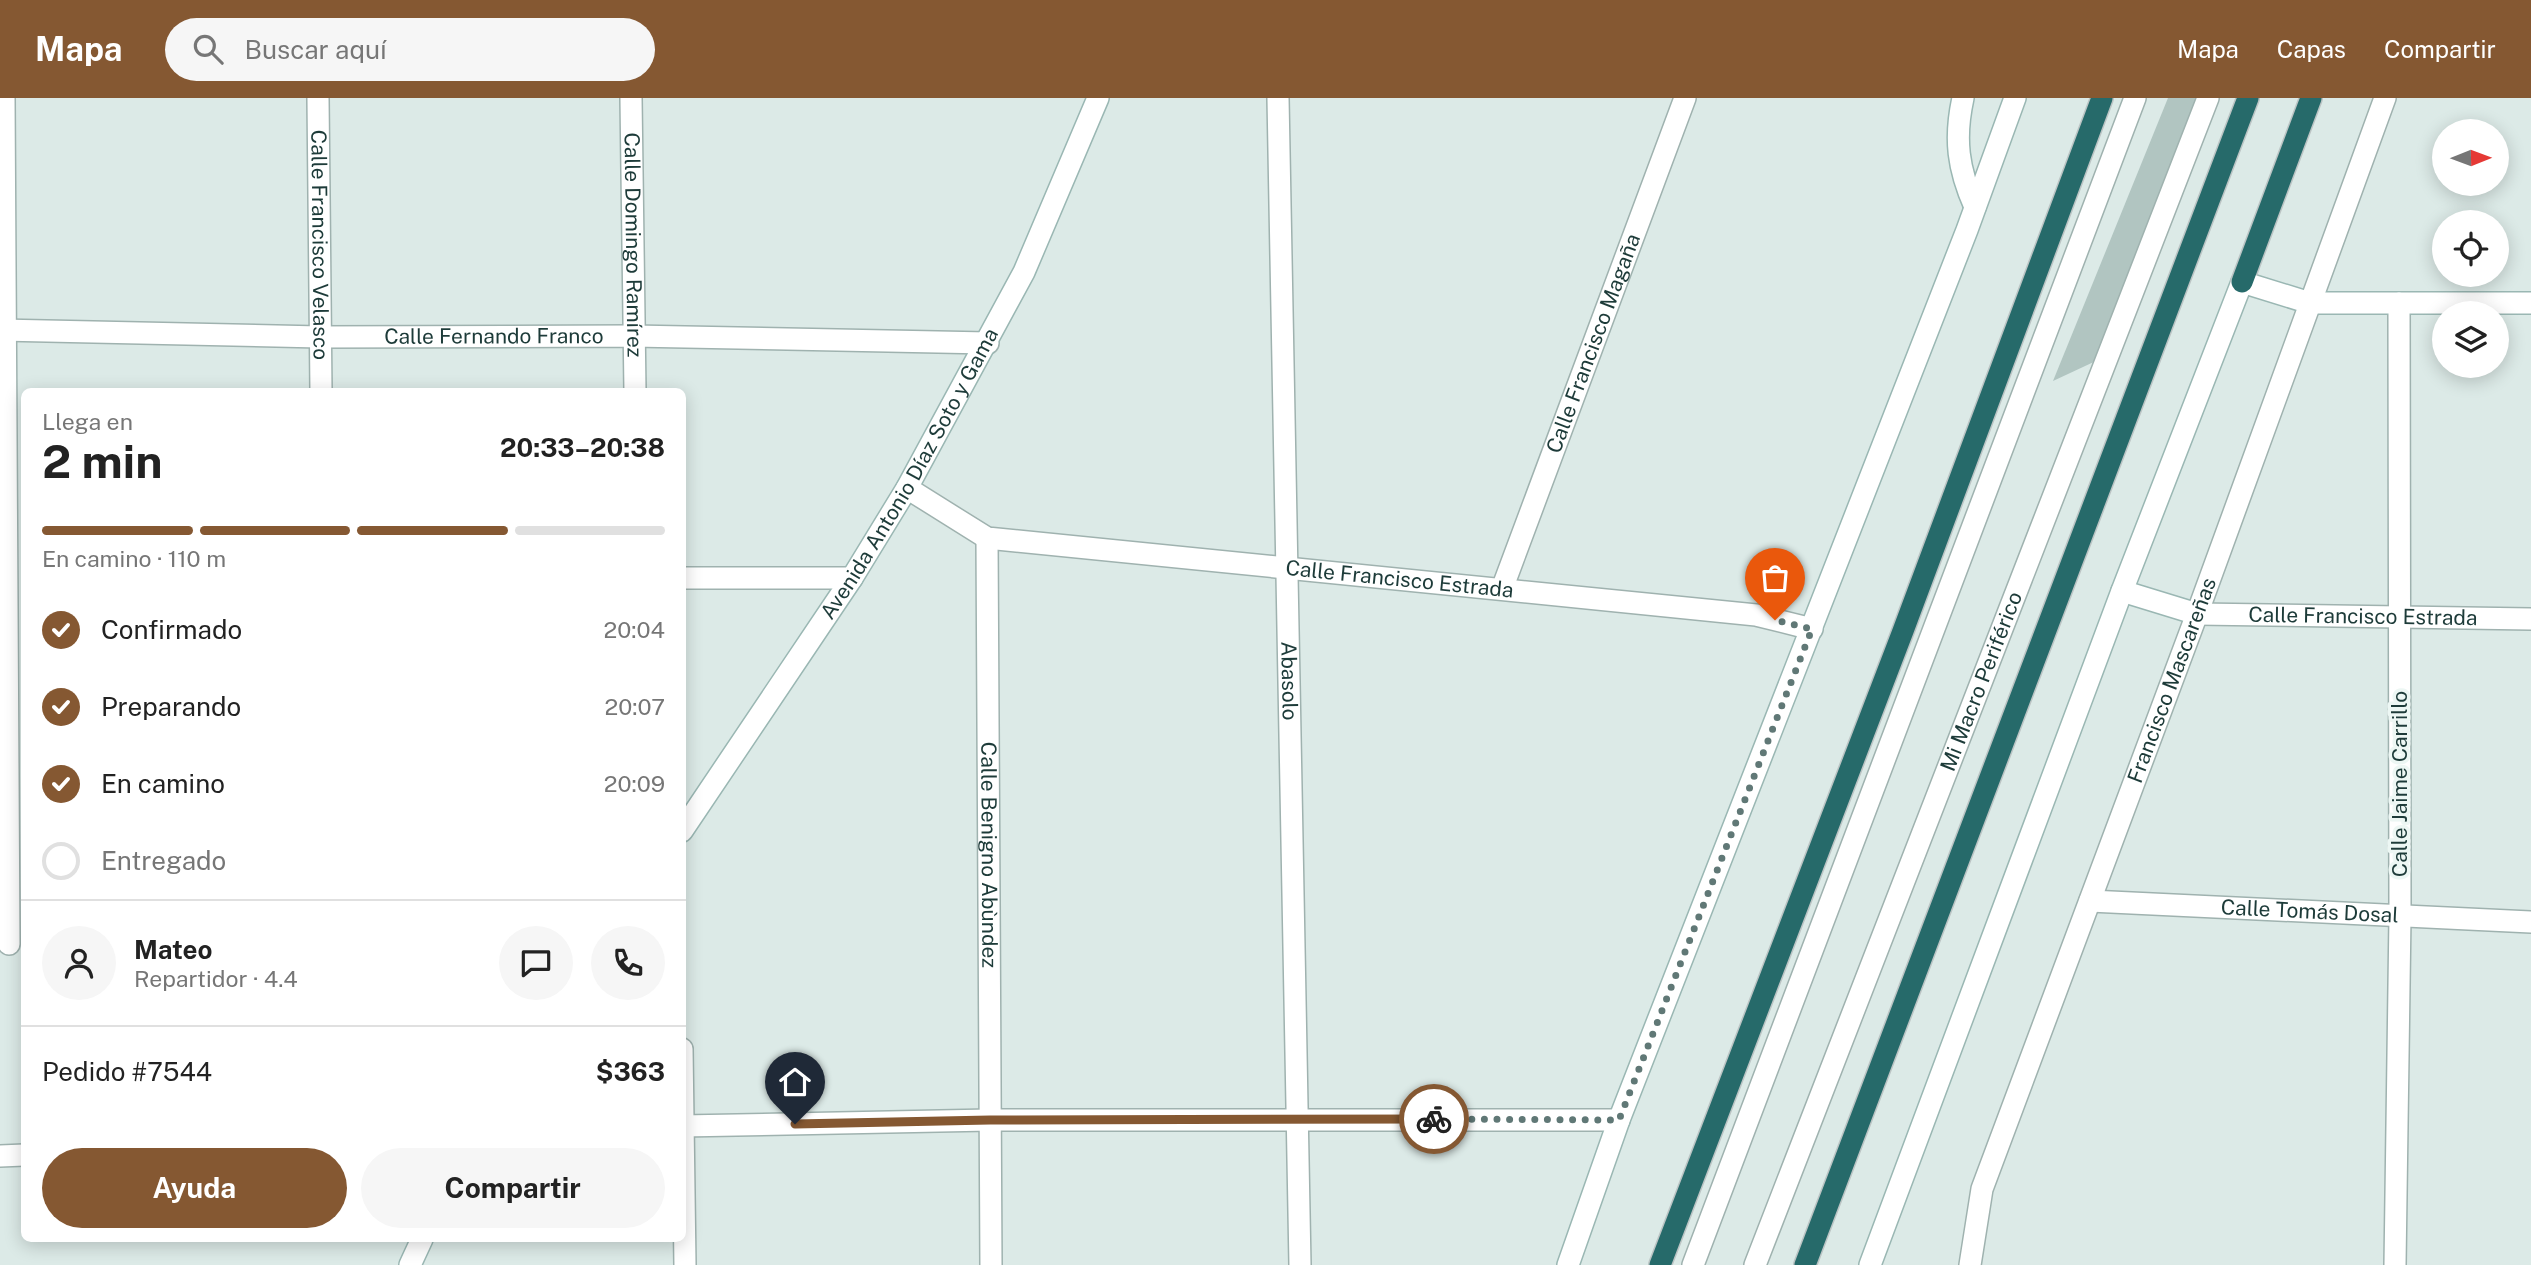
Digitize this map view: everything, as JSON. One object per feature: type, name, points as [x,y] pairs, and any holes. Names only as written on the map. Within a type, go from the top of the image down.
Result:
[{"type":"highway","points":[[1660,1265],[1903,631],[2102,98]]},
{"type":"highway","points":[[1805,1265],[2248,98]]},
{"type":"highway","points":[[2242,282],[2311,98]]},
{"type":"street","points":[[4,98],[3,331],[10,575],[11,944]]},
{"type":"street","name":"Calle Francisco Velasco","points":[[318,98],[321,388]]},
{"type":"street","name":"Calle Domingo Ramírez","points":[[631,98],[635,388]]},
{"type":"street","name":"Avenida Antonio Díaz Soto y Gama","points":[[686,825],[852,578],[907,488],[988,343],[1024,272],[1098,98]]},
{"type":"street","name":"Abasolo","points":[[1278,98],[1300,1265]]},
{"type":"street","name":"Calle Francisco Magaña","points":[[1502,589],[1685,98]]},
{"type":"street","points":[[1963,98],[1957,125],[1960,158],[1964,183],[1975,207]]},
{"type":"street","points":[[1567,1265],[1619,1120],[1812,629],[2015,98]]},
{"type":"street","points":[[1693,1265],[2135,98]]},
{"type":"street","name":"Mi Macro Periférico","points":[[1755,1265],[2208,98]]},
{"type":"street","name":"Francisco Mascareñas","points":[[1970,1265],[1982,1189],[2197,614],[2385,98]]},
{"type":"street","points":[[1870,1265],[2122,592],[2242,282],[2310,303],[2531,303]]},
{"type":"street","name":"Calle Jaime Carrillo","points":[[2395,1265],[2400,916],[2399,303]]},
{"type":"street","name":"Calle Fernando Franco","points":[[3,331],[320,337],[634,336],[988,343]]},
{"type":"street","points":[[907,488],[987,538]]},
{"type":"street","name":"Calle Francisco Estrada","points":[[987,538],[1756,615],[1812,629]]},
{"type":"street","name":"Calle Benigno Abùndez","points":[[987,538],[991,1265]]},
{"type":"street","points":[[686,578],[852,578]]},
{"type":"street","name":"Calle Francisco Estrada","points":[[2122,592],[2197,614],[2531,619]]},
{"type":"street","name":"Calle Tomás Dosal","points":[[2090,901],[2531,922]]},
{"type":"street","points":[[686,1126],[990,1120],[1619,1120]]},
{"type":"street","points":[[0,1156],[21,1155]]},
{"type":"street","points":[[410,1265],[421,1242]]},
{"type":"street","points":[[685,1242],[685,1265]]},
{"type":"building","points":[[2168,98],[2202,98],[2098,360],[2053,381]]},
{"type":"way so far","points":[[1434,1119],[1619,1120],[1812,629],[1775,620]]},
{"type":"route","points":[[795,1124],[990,1120],[1434,1119]]}]
